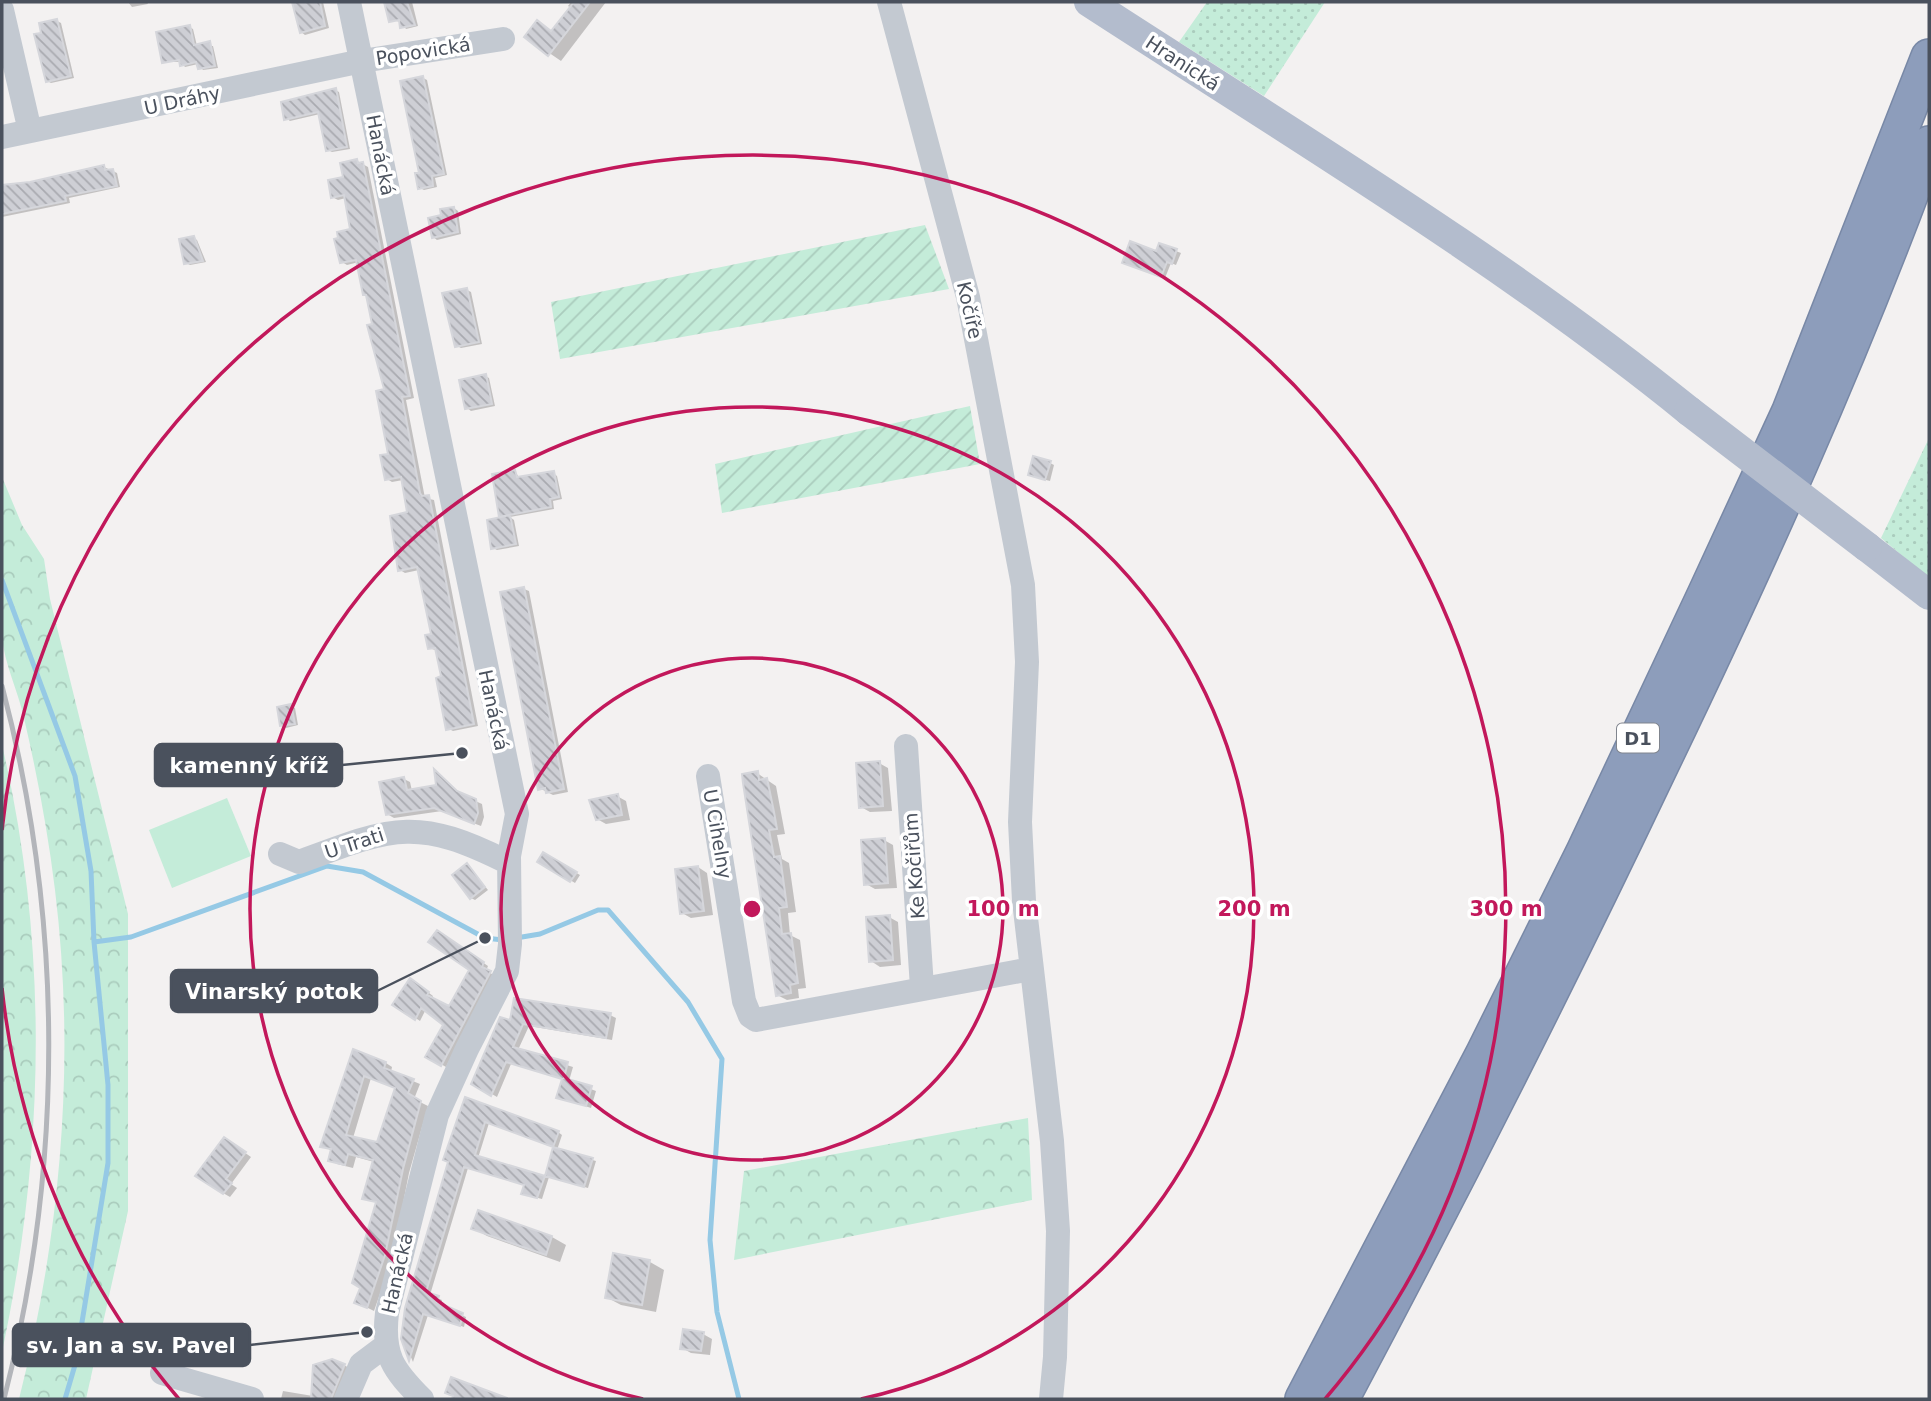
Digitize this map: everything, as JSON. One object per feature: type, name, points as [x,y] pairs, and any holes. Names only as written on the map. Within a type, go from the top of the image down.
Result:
[{"type":"highway","name":"D1","points":[[1303,1399],[1490,1041],[1584,852],[1705,595],[1790,411],[1929,57]]},
{"type":"highway","name":"D1","points":[[1340,1399],[1516,1062],[1740,600],[1818,422],[1929,144]]},
{"type":"main road","name":"Hranická","points":[[1089,2],[1499,272],[1689,411],[1929,595]]},
{"type":"street","name":"Popovická","points":[[349,2],[362,61],[503,39]]},
{"type":"street","name":"Kočíře","points":[[889,2],[983,366],[1023,585],[1026,624],[1020,822],[1031,969],[1056,1188],[1057,1298],[1051,1399]]},
{"type":"street","points":[[2,10],[30,131]]},
{"type":"street","name":"U Dráhy","points":[[2,137],[362,61]]},
{"type":"street","name":"Hanácká","points":[[362,61],[517,814],[509,863],[510,938],[505,980],[467,1049],[438,1115],[395,1275],[385,1346]]},
{"type":"street","name":"Ke Kočiřům","points":[[906,746],[922,987]]},
{"type":"street","name":"U Cihelny","points":[[708,776],[744,1001],[750,1016],[765,1021],[922,987]]},
{"type":"street","name":"U Trati","points":[[280,854],[299,862],[387,832],[404,830],[429,831],[466,841],[509,863]]},
{"type":"street","points":[[922,987],[1031,969]]},
{"type":"street","points":[[346,1399],[361,1364],[385,1346],[396,1370],[422,1399]]},
{"type":"street","points":[[162,1373],[252,1399]]},
{"type":"green space","points":[[1207,2],[1325,2],[1264,96],[1179,42]]},
{"type":"green space","points":[[925,225],[949,289],[560,359],[551,302]]},
{"type":"green space","points":[[970,406],[980,464],[722,513],[715,464]]},
{"type":"green space","points":[[1929,438],[1929,578],[1881,538]]},
{"type":"green space","points":[[2,477],[22,525],[44,559],[50,599],[128,914],[128,1211],[86,1399],[19,1399],[45,1274],[54,1210],[61,1146],[64,1018],[61,954],[46,825],[24,718],[5,656],[2,636]]},
{"type":"green space","points":[[2,745],[28,896],[36,1048],[27,1200],[2,1352]]},
{"type":"green space","points":[[227,798],[251,856],[172,888],[149,830]]},
{"type":"green space","points":[[1028,1118],[1032,1200],[734,1260],[744,1171]]},
{"type":"building","points":[[292,2],[320,2],[325,26],[300,33]]},
{"type":"building","points":[[384,2],[407,2],[415,25],[400,28],[399,20],[389,22]]},
{"type":"building","points":[[574,2],[590,2],[548,56],[524,37],[537,20],[551,31]]},
{"type":"building","points":[[57,19],[71,76],[46,82],[34,34],[41,33],[39,23]]},
{"type":"building","points":[[190,25],[194,45],[210,41],[215,66],[198,69],[196,62],[180,66],[179,60],[162,63],[156,32]]},
{"type":"building","points":[[423,76],[444,174],[432,176],[433,186],[418,189],[415,173],[419,173],[400,81]]},
{"type":"building","points":[[336,88],[347,147],[326,151],[318,112],[284,120],[281,102]]},
{"type":"building","points":[[357,159],[358,163],[363,162],[410,396],[402,397],[420,493],[422,496],[429,495],[474,724],[446,730],[436,678],[441,676],[435,648],[428,649],[425,635],[431,634],[417,567],[398,571],[390,516],[407,512],[401,477],[385,480],[380,455],[388,454],[376,391],[384,389],[367,325],[372,324],[366,295],[363,295],[356,260],[340,263],[334,239],[338,238],[337,232],[350,229],[344,195],[331,198],[328,180],[343,177],[340,163]]},
{"type":"building","points":[[104,165],[105,170],[113,169],[117,186],[65,196],[66,201],[2,214],[2,185],[30,182]]},
{"type":"building","points":[[454,207],[458,232],[432,238],[428,218],[441,215],[440,209]]},
{"type":"building","points":[[194,236],[203,261],[184,264],[179,239]]},
{"type":"building","points":[[1130,241],[1156,251],[1159,243],[1177,249],[1172,264],[1167,262],[1161,277],[1122,263]]},
{"type":"building","points":[[467,288],[479,342],[455,347],[442,293]]},
{"type":"building","points":[[486,374],[492,404],[465,409],[459,380]]},
{"type":"building","points":[[1033,456],[1051,461],[1045,480],[1028,475]]},
{"type":"building","points":[[515,470],[517,477],[554,471],[559,497],[550,499],[551,507],[499,517],[492,474]]},
{"type":"building","points":[[510,515],[516,544],[491,549],[487,520]]},
{"type":"building","points":[[524,587],[564,789],[546,793],[545,788],[538,790],[500,592]]},
{"type":"building","points":[[291,704],[295,724],[280,726],[277,707]]},
{"type":"building","points":[[880,761],[883,806],[859,808],[856,763]]},
{"type":"building","points":[[434,769],[457,791],[476,799],[478,813],[474,824],[434,808],[386,815],[379,782],[404,777],[407,790],[436,785]]},
{"type":"building","points":[[758,771],[759,780],[767,778],[774,812],[777,829],[769,830],[774,857],[780,856],[787,907],[779,908],[782,934],[791,933],[798,983],[790,985],[791,993],[776,996],[742,774]]},
{"type":"building","points":[[618,794],[622,815],[596,820],[589,800]]},
{"type":"building","points":[[885,838],[888,883],[864,885],[861,840]]},
{"type":"building","points":[[543,852],[577,872],[570,882],[537,862]]},
{"type":"building","points":[[467,863],[485,887],[470,899],[452,875]]},
{"type":"building","points":[[698,866],[704,911],[680,914],[675,869]]},
{"type":"building","points":[[890,915],[893,960],[869,962],[866,917]]},
{"type":"building","points":[[437,930],[484,962],[482,967],[491,971],[441,1066],[425,1057],[443,1025],[421,1008],[415,1020],[392,1005],[410,978],[429,992],[427,995],[449,1006],[469,970],[428,942]]},
{"type":"building","points":[[514,998],[611,1013],[606,1038],[523,1024],[513,1047],[568,1062],[564,1078],[592,1086],[586,1106],[556,1098],[562,1079],[506,1062],[491,1096],[471,1084],[500,1017],[510,1020]]},
{"type":"building","points":[[353,1049],[386,1062],[384,1068],[414,1079],[408,1093],[421,1101],[385,1255],[367,1308],[354,1303],[360,1288],[352,1283],[376,1202],[362,1199],[373,1160],[348,1154],[345,1165],[328,1161],[331,1149],[320,1147]],"holes":[[[364,1076],[395,1088],[377,1142],[346,1135]]]},
{"type":"building","points":[[465,1097],[559,1131],[553,1147],[485,1122],[475,1155],[545,1176],[537,1198],[521,1194],[524,1185],[464,1167],[426,1292],[439,1296],[437,1302],[463,1313],[460,1326],[423,1314],[409,1361],[401,1339],[405,1308],[448,1162],[443,1160]]},
{"type":"building","points":[[224,1137],[246,1152],[226,1179],[232,1183],[223,1194],[195,1176]]},
{"type":"building","points":[[553,1147],[593,1158],[584,1187],[545,1176]]},
{"type":"building","points":[[478,1210],[552,1236],[546,1255],[471,1229]]},
{"type":"building","points":[[613,1253],[650,1260],[642,1305],[605,1298]]},
{"type":"building","points":[[683,1329],[704,1332],[701,1351],[680,1349]]},
{"type":"building","points":[[332,1359],[345,1364],[331,1399],[311,1399],[313,1365]]},
{"type":"building","points":[[451,1377],[507,1399],[452,1399],[453,1396],[445,1393]]},
{"type":"waterway","points":[[2,580],[75,776],[91,871],[94,942],[131,937],[327,866],[363,872],[485,938],[503,940]]},
{"type":"waterway","points":[[516,938],[540,934],[598,910],[608,910],[688,1002],[722,1059],[710,1240],[717,1312],[739,1399]]},
{"type":"waterway","points":[[65,1399],[75,1365],[108,1163],[108,1085],[94,942]]},
{"type":"railway","points":[[2,686],[22,774],[37,864],[46,953],[49,1042],[46,1132],[38,1222],[24,1311],[4,1399]]},
{"type":"place","name":"kamenný kříž","points":[[462,753]]},
{"type":"place","name":"Vinarský potok","points":[[485,938]]},
{"type":"place","name":"sv. Jan a sv. Pavel","points":[[367,1332]]}]
